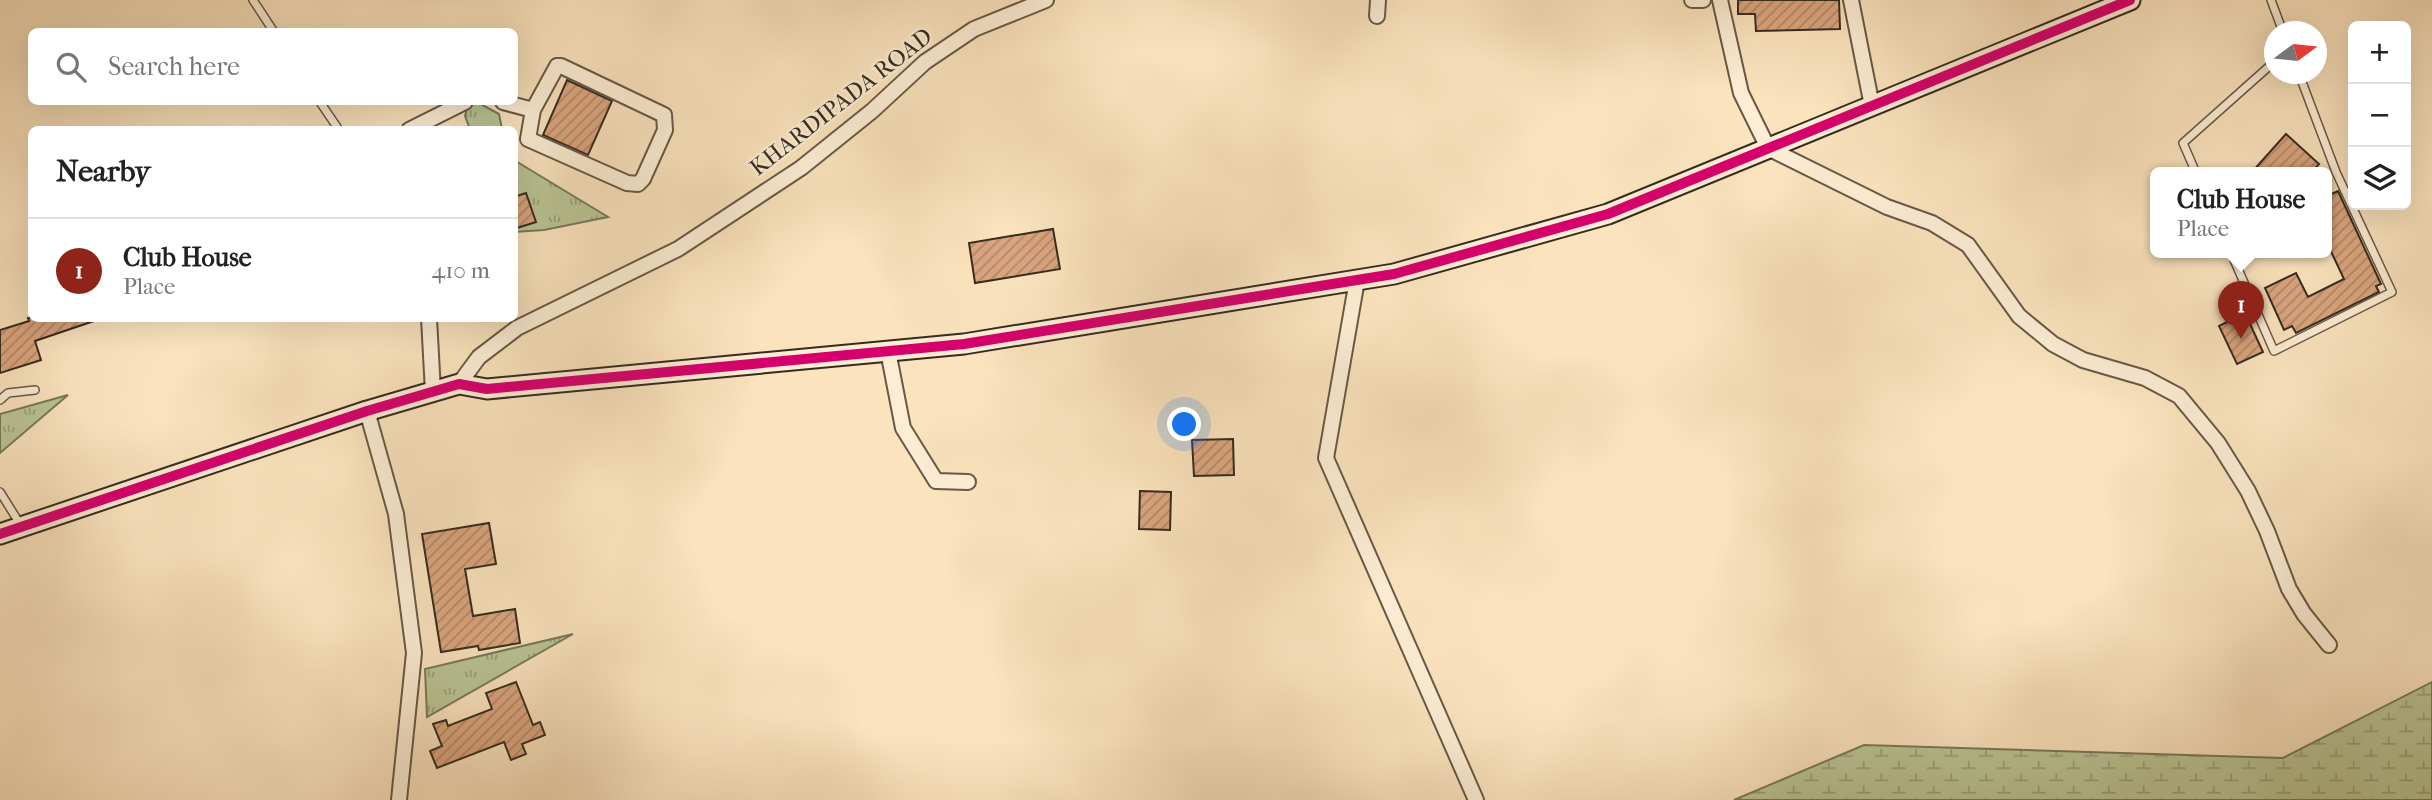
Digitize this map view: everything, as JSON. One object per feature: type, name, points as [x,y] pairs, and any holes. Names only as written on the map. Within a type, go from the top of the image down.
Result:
[{"type":"street","name":"KHARDIPADA ROAD","points":[[459,384],[479,357],[517,328],[678,249],[801,168],[873,111],[925,62],[974,29],[1046,0]]},
{"type":"street","points":[[1377,16],[1378,0]]},
{"type":"street","points":[[1692,0],[1703,0]]},
{"type":"street","points":[[1720,0],[1741,93],[1768,148],[1887,207],[1932,223],[1968,244],[2020,316],[2053,344],[2083,360],[2145,378],[2179,396],[2218,443],[2248,491],[2289,589],[2304,614],[2329,645]]},
{"type":"street","points":[[1851,0],[1872,106]]},
{"type":"street","points":[[0,534],[367,411],[459,384],[486,389],[964,344],[1394,274],[1608,214],[2130,0]]},
{"type":"street","points":[[561,66],[659,111],[666,121],[665,130],[643,179],[632,185],[531,142],[527,137],[533,110],[553,70],[561,66]]},
{"type":"street","points":[[417,126],[459,105]]},
{"type":"street","points":[[514,105],[533,110]]},
{"type":"street","points":[[1357,280],[1326,458],[1476,800]]},
{"type":"street","points":[[429,322],[433,392]]},
{"type":"street","points":[[888,351],[903,428],[936,481],[968,482]]},
{"type":"street","points":[[367,411],[396,514],[414,653],[399,800]]},
{"type":"lane","points":[[253,0],[271,28]]},
{"type":"lane","points":[[2272,0],[2279,21]]},
{"type":"lane","points":[[2193,167],[2183,143],[2264,71]]},
{"type":"lane","points":[[2233,258],[2274,351],[2392,292],[2336,172],[2303,84]]},
{"type":"lane","points":[[322,105],[336,126]]},
{"type":"lane","points":[[0,400],[8,393],[36,390]]},
{"type":"lane","points":[[0,492],[22,527]]},
{"type":"green space","points":[[468,105],[482,105],[499,114],[501,126],[469,126],[465,116]]},
{"type":"green space","points":[[518,162],[608,217],[544,230],[518,232]]},
{"type":"green space","points":[[68,395],[0,453],[0,414]]},
{"type":"green space","points":[[573,634],[427,717],[425,669]]},
{"type":"green space","points":[[2432,682],[2432,800],[1734,800],[1864,745],[2283,758]]},
{"type":"building","points":[[1738,0],[1839,0],[1840,29],[1756,31],[1755,14],[1738,14]]},
{"type":"building","points":[[567,80],[612,101],[588,155],[543,135]]},
{"type":"building","points":[[2286,134],[2319,164],[2316,167],[2256,167]]},
{"type":"building","points":[[2338,191],[2381,284],[2376,286],[2379,292],[2296,333],[2292,326],[2284,330],[2265,288],[2296,273],[2308,297],[2344,279],[2332,254],[2332,194]]},
{"type":"building","points":[[526,193],[536,222],[518,228],[518,196]]},
{"type":"building","points":[[1053,229],[1060,269],[975,283],[969,243]]},
{"type":"building","points":[[2245,313],[2263,352],[2237,364],[2219,326]]},
{"type":"building","points":[[28,321],[91,322],[35,341],[41,360],[0,373],[0,330]]},
{"type":"building","points":[[1233,439],[1234,475],[1194,476],[1192,440]]},
{"type":"building","points":[[1140,491],[1171,492],[1170,530],[1139,529]]},
{"type":"building","points":[[489,523],[496,564],[465,569],[473,616],[515,609],[520,643],[479,650],[478,646],[441,652],[422,534]]},
{"type":"building","points":[[516,682],[533,725],[540,722],[545,735],[522,744],[526,754],[511,760],[504,742],[437,768],[430,751],[442,746],[433,724],[446,720],[448,726],[492,709],[486,693]]},
{"type":"cycle path","points":[[0,534],[367,411],[459,384],[487,389],[964,344],[1394,274],[1608,214],[2130,0]]},
{"type":"place","name":"Club House","points":[[2241,339]]}]
